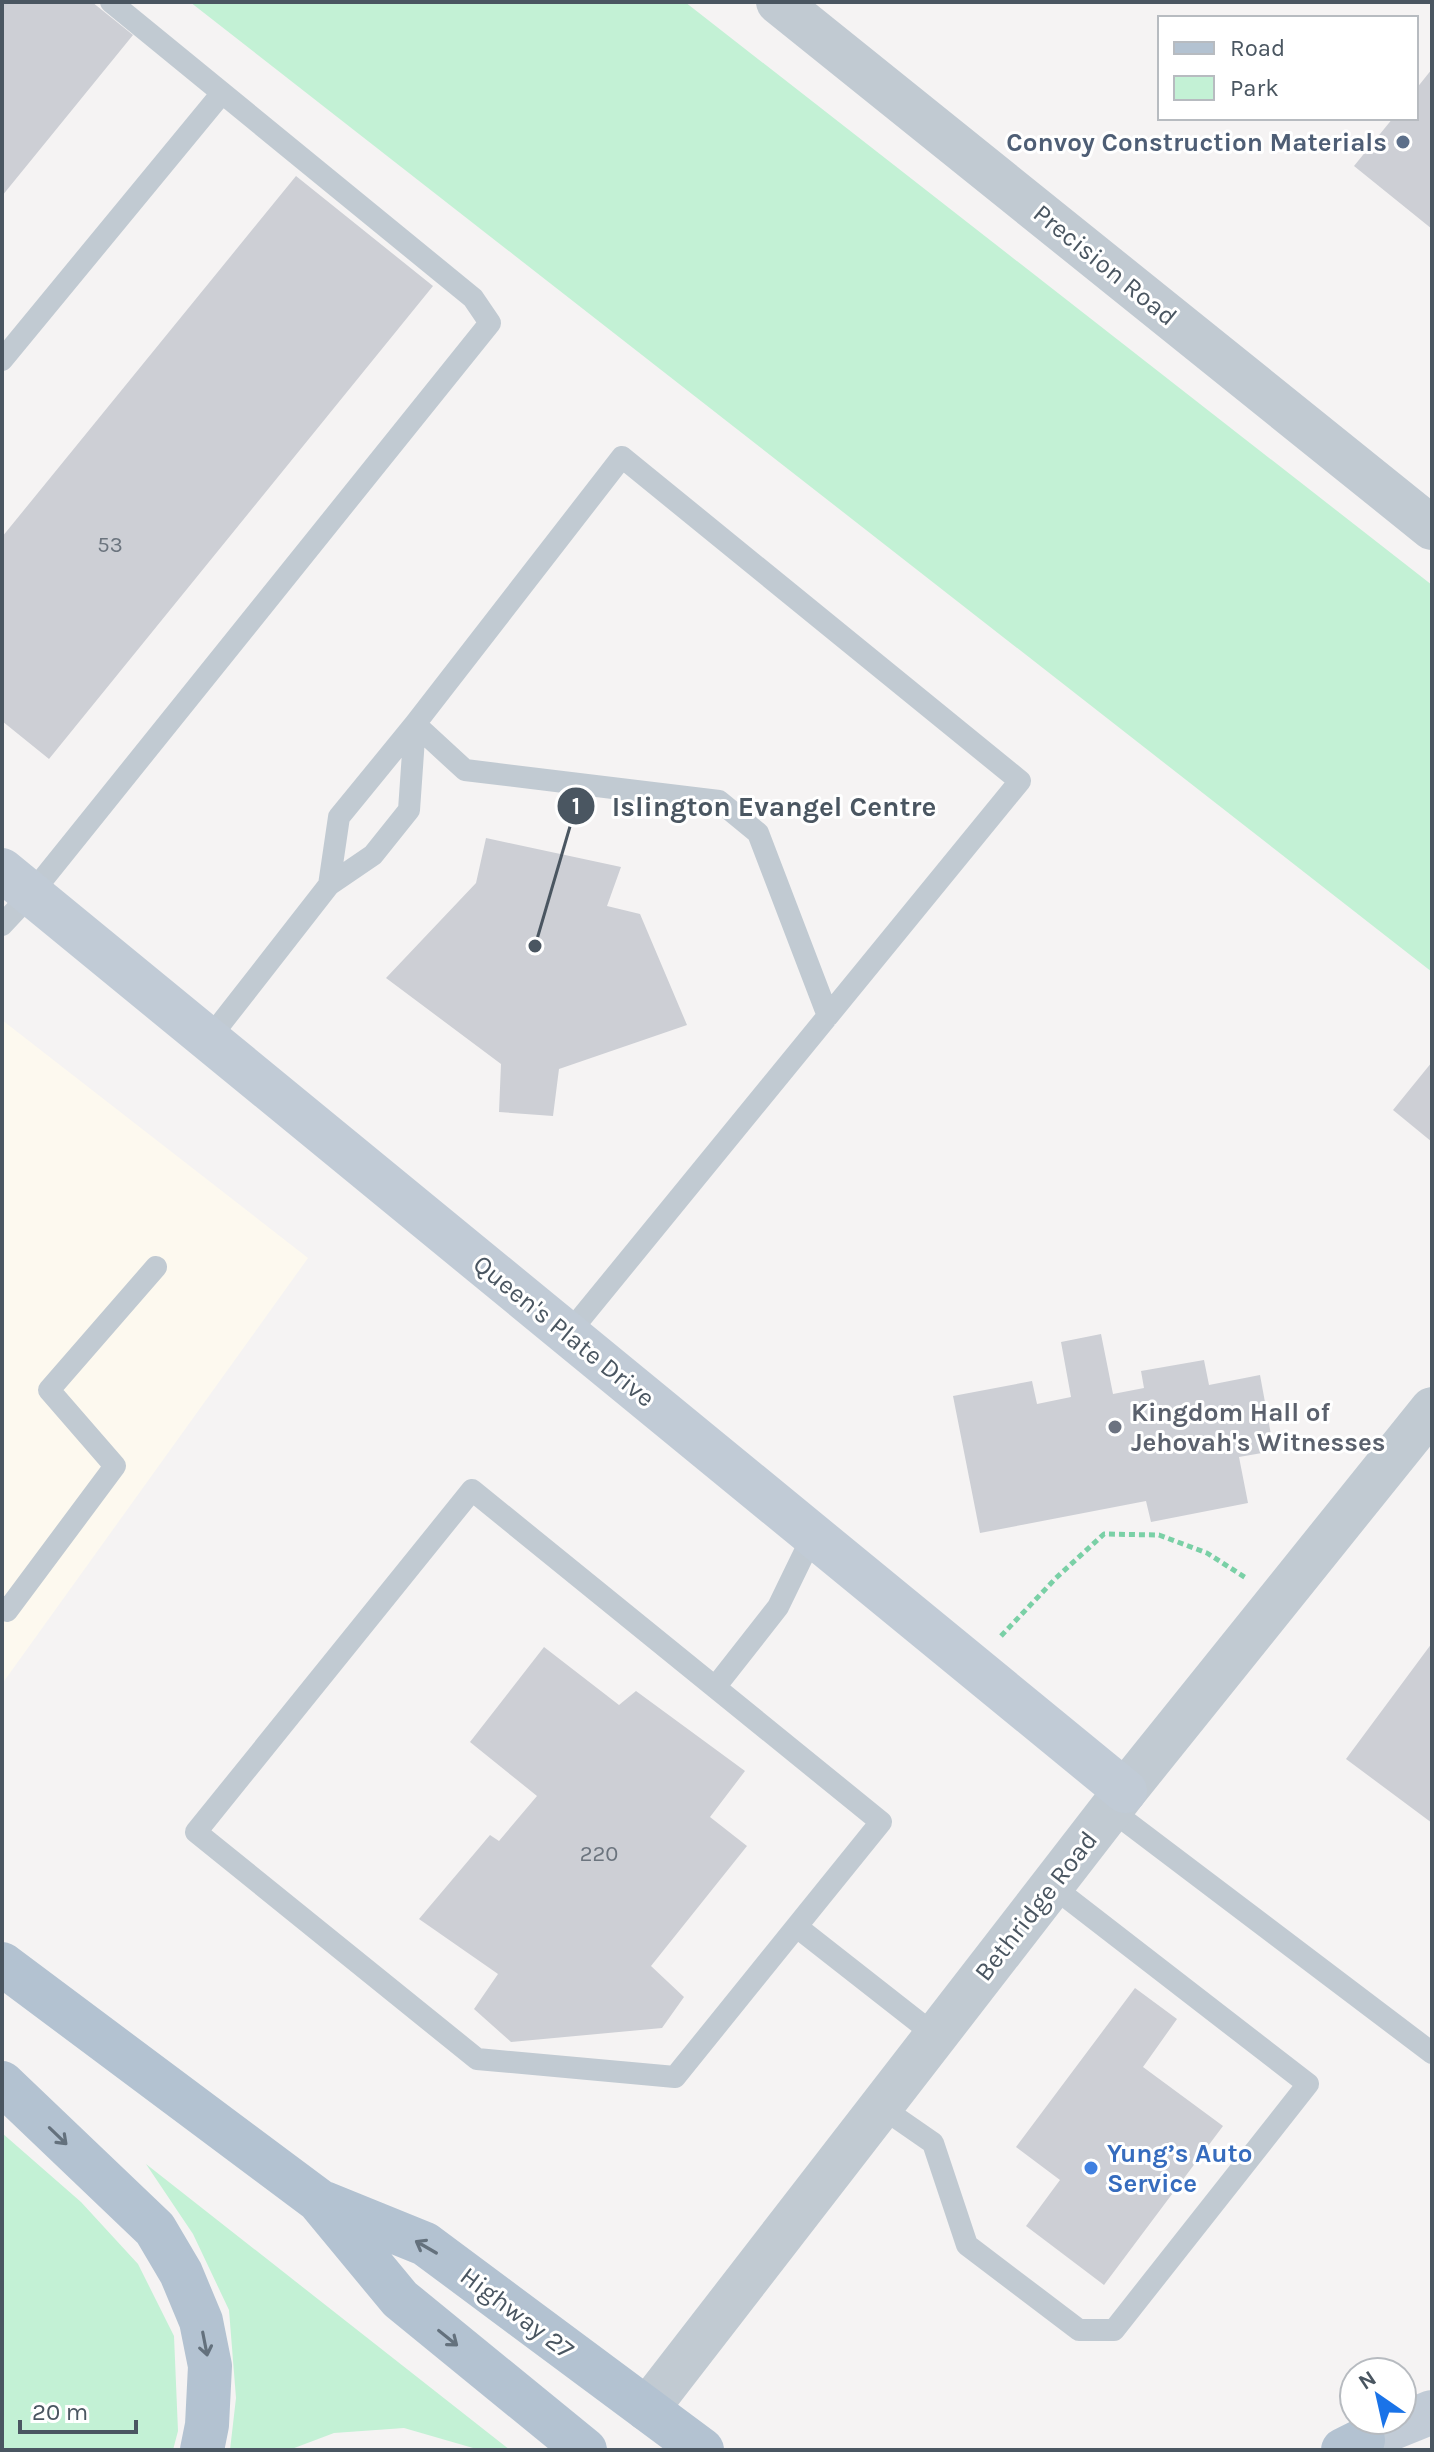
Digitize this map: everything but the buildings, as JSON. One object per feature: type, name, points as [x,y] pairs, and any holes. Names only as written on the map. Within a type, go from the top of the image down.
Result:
[{"type":"main road","name":"Highway 27","points":[[2,1964],[318,2200],[400,2299],[585,2450]]},
{"type":"main road","points":[[2,2083],[155,2229],[181,2273],[201,2321],[210,2366],[207,2425],[202,2450]]},
{"type":"main road","name":"Highway 27","points":[[318,2200],[425,2244],[702,2450]]},
{"type":"street","name":"Precision Road","points":[[778,2],[1432,528]]},
{"type":"street","name":"Queen's Plate Drive","points":[[17,882],[973,1666],[1118,1801]]},
{"type":"street","name":"Bethridge Road","points":[[647,2409],[1118,1801],[1432,1409]]},
{"type":"street","points":[[1353,2447],[1432,2412]]},
{"type":"lane","points":[[2,925],[17,882],[490,323],[473,298],[111,2]]},
{"type":"lane","points":[[2,360],[222,93]]},
{"type":"lane","points":[[329,885],[339,817],[622,457],[1020,781],[568,1334]]},
{"type":"lane","points":[[208,1040],[329,885],[373,855],[409,810],[415,724]]},
{"type":"lane","points":[[415,724],[465,770],[719,801],[758,833],[828,1016]]},
{"type":"lane","points":[[2,1607],[7,1611],[115,1466],[49,1390],[156,1267]]},
{"type":"lane","points":[[472,1490],[716,1686],[881,1822],[675,2077],[477,2059],[196,1832],[472,1490]]},
{"type":"lane","points":[[716,1686],[778,1607],[813,1535]]},
{"type":"lane","points":[[1118,1801],[1432,2053]]},
{"type":"lane","points":[[881,2107],[933,2143],[967,2245],[1079,2330],[1114,2330],[1299,2096],[1308,2084],[1052,1886]]},
{"type":"lane","points":[[797,1927],[936,2036]]},
{"type":"path","points":[[973,1666],[1056,1578],[1104,1534],[1159,1535],[1207,1553],[1279,1600]]},
{"type":"shaded area","points":[[2,1020],[308,1258],[2,1684]]},
{"type":"green space","points":[[190,2],[685,2],[1432,585],[1432,972]]},
{"type":"green space","points":[[2,2133],[81,2202],[138,2264],[174,2336],[178,2431],[173,2450],[2,2450]]},
{"type":"green space","points":[[146,2164],[510,2450],[480,2450],[404,2428],[334,2433],[289,2450],[230,2450],[236,2398],[229,2310],[193,2234]]},
{"type":"place","name":"Convoy Construction Materials","points":[[1403,142]]},
{"type":"place","name":"Islington Evangel Centre","points":[[535,946]]},
{"type":"place","name":"Kingdom Hall of Jehovah's Witnesses","points":[[1115,1427]]},
{"type":"place","name":"Yung’s Auto Service","points":[[1091,2168]]}]
